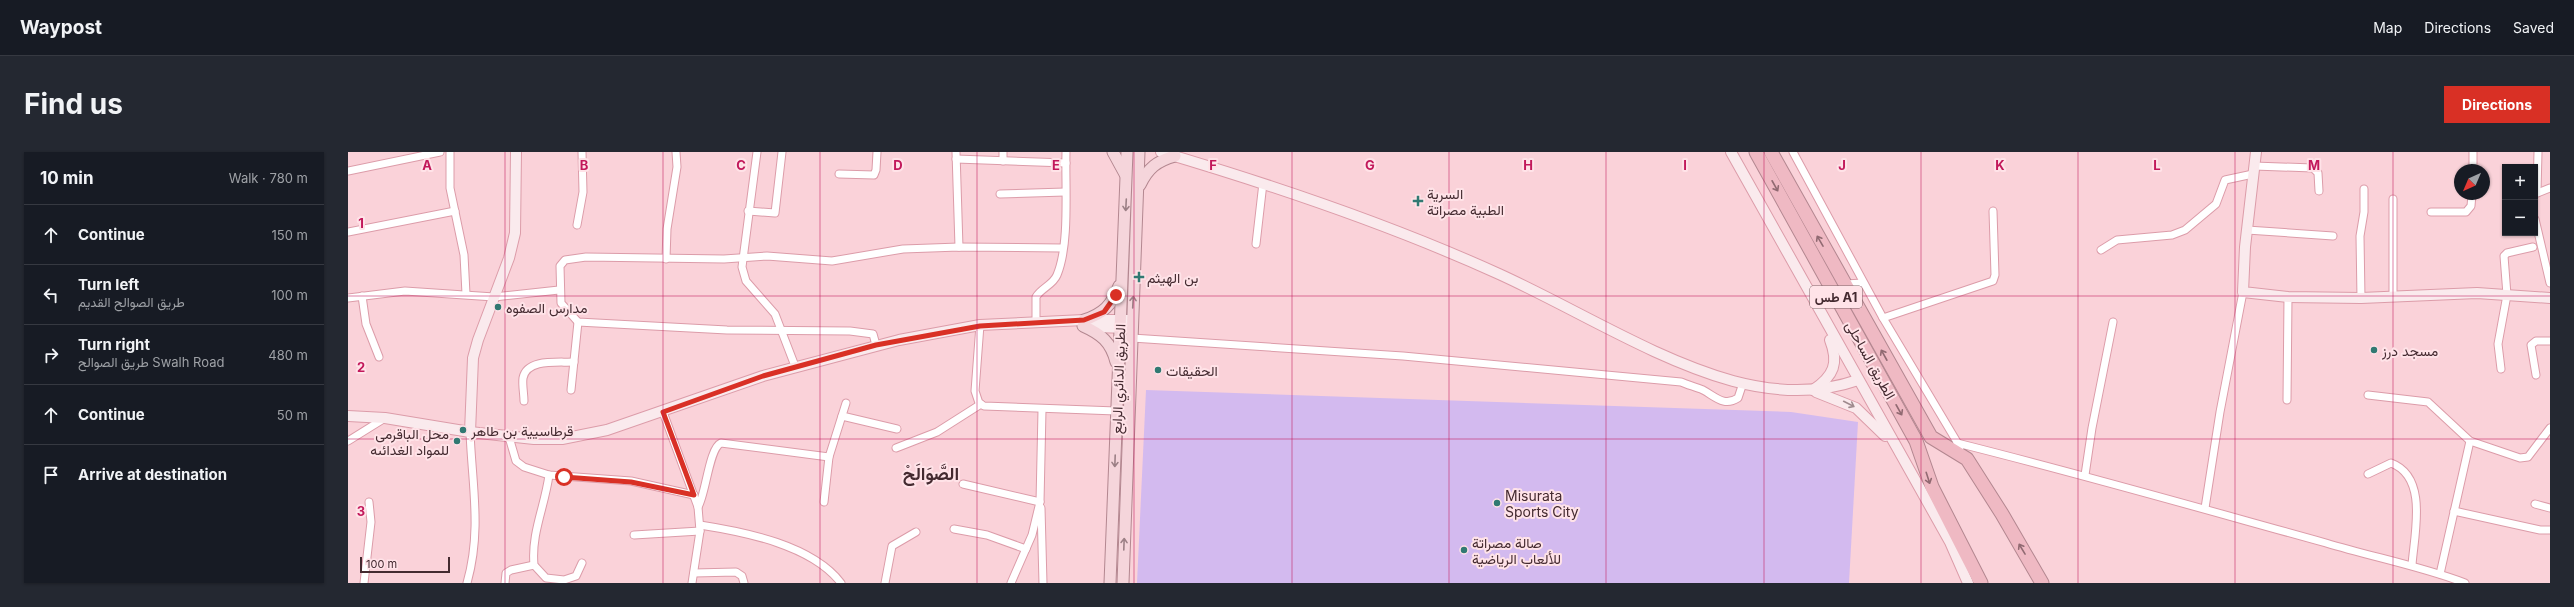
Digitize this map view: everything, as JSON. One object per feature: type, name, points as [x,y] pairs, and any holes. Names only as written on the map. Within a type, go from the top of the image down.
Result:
[{"type":"highway","name":"الطريق الساحلى","points":[[1756,152],[1916,441],[1932,487],[1955,537],[1981,583]]},
{"type":"highway","name":"الطريق الساحلى","points":[[1770,152],[1931,437],[1966,459]]},
{"type":"highway","points":[[1832,291],[1845,284]]},
{"type":"highway","points":[[1966,459],[2042,583]]},
{"type":"main road","points":[[1113,152],[1121,164],[1127,184]]},
{"type":"main road","name":"الطريق الدائري الرابع","points":[[1110,583],[1116,411],[1127,184],[1127,152]]},
{"type":"main road","name":"الطريق الدائري الرابع","points":[[1123,583],[1139,152]]},
{"type":"main road","points":[[1138,190],[1151,167],[1173,154]]},
{"type":"main road","points":[[1118,370],[1109,343],[1084,323],[1104,312],[1111,305],[1120,283],[1123,266]]},
{"type":"street","points":[[348,171],[440,152]]},
{"type":"street","points":[[450,152],[450,188],[467,270],[466,294]]},
{"type":"street","points":[[467,583],[474,551],[477,526],[470,432],[473,358],[494,296],[509,258],[515,233],[516,152]]},
{"type":"street","points":[[577,225],[583,192],[582,152]]},
{"type":"street","points":[[666,259],[667,229],[678,167],[676,152]]},
{"type":"street","points":[[757,152],[741,259],[746,281],[774,314],[782,328],[795,366]]},
{"type":"street","points":[[748,211],[774,213],[782,152]]},
{"type":"street","points":[[839,174],[874,175],[876,170],[877,152]]},
{"type":"street","points":[[1003,152],[1003,161]]},
{"type":"street","points":[[1036,323],[1036,297],[1056,278],[1062,248],[1066,152]]},
{"type":"street","points":[[1161,152],[1173,154],[1263,182],[1451,253],[1534,290],[1674,359],[1713,374],[1743,383],[1812,390],[1830,389],[1858,380]]},
{"type":"street","points":[[1731,152],[1950,542],[1968,583]]},
{"type":"street","points":[[1793,152],[1863,283],[1966,459]]},
{"type":"street","points":[[2205,508],[2220,412],[2243,292],[2247,230],[2256,152]]},
{"type":"street","points":[[2473,152],[2473,164]]},
{"type":"street","points":[[2537,164],[2538,152]]},
{"type":"street","points":[[959,246],[956,156],[1003,161],[1066,163]]},
{"type":"street","points":[[2101,250],[2118,240],[2180,233],[2216,204],[2225,180],[2254,170],[2314,168],[2318,173],[2319,191]]},
{"type":"street","points":[[1256,244],[1263,182]]},
{"type":"street","points":[[2538,192],[2550,188]]},
{"type":"street","points":[[2361,298],[2360,236],[2364,212],[2364,189]]},
{"type":"street","points":[[1000,194],[1065,192]]},
{"type":"street","points":[[2393,199],[2393,297]]},
{"type":"street","points":[[2431,212],[2466,212],[2471,206],[2472,200]]},
{"type":"street","points":[[348,232],[455,211]]},
{"type":"street","points":[[1883,318],[1991,283],[1995,275],[1993,211]]},
{"type":"street","points":[[2247,230],[2333,236]]},
{"type":"street","points":[[2538,232],[2550,283]]},
{"type":"street","points":[[876,345],[873,334],[850,330],[782,328],[727,330],[578,322],[561,304],[559,290],[560,266],[565,260],[586,257],[741,259],[767,256],[832,261],[903,249],[959,246],[1062,248]]},
{"type":"street","points":[[2501,370],[2498,344],[2507,295],[2505,255],[2534,247]]},
{"type":"street","points":[[1845,284],[1863,283]]},
{"type":"street","points":[[349,295],[362,296],[405,291],[494,296],[559,290]]},
{"type":"street","points":[[2243,292],[2288,297],[2361,298],[2445,294],[2507,295],[2550,298]]},
{"type":"street","points":[[362,296],[366,324],[379,357]]},
{"type":"street","points":[[2288,297],[2288,400]]},
{"type":"street","points":[[1812,390],[1829,378],[1835,363],[1834,350],[1818,308]]},
{"type":"street","points":[[571,390],[578,322]]},
{"type":"street","points":[[2085,475],[2092,428],[2113,322]]},
{"type":"street","points":[[348,416],[385,418],[470,432],[534,439],[585,435],[663,412],[795,366],[876,345],[980,326],[1036,323],[1120,324],[1132,329],[1682,382],[1702,390],[1723,402],[1731,403],[1738,398],[1743,383]]},
{"type":"street","points":[[980,326],[975,391],[981,404],[989,408],[1116,411]]},
{"type":"street","points":[[2536,375],[2531,345],[2536,341],[2550,341]]},
{"type":"street","points":[[524,401],[523,378],[531,367],[541,363],[574,362]]},
{"type":"street","points":[[1812,390],[1841,400],[1856,408],[1899,451]]},
{"type":"street","points":[[2368,395],[2428,402],[2470,441],[2525,459],[2550,428]]},
{"type":"street","points":[[824,502],[829,457],[846,403]]},
{"type":"street","points":[[896,448],[937,432],[981,404]]},
{"type":"street","points":[[1042,410],[1040,502],[1043,583]]},
{"type":"street","points":[[663,412],[698,507],[700,528],[692,583]]},
{"type":"street","points":[[842,416],[897,429]]},
{"type":"street","points":[[348,441],[385,418]]},
{"type":"street","points":[[510,437],[516,461],[524,467],[549,475],[631,482],[694,495]]},
{"type":"street","points":[[2440,574],[2470,441]]},
{"type":"street","points":[[698,507],[703,496],[714,450],[721,443],[829,457]]},
{"type":"street","points":[[1958,443],[2085,475],[2205,508],[2326,544],[2440,574],[2465,583]]},
{"type":"street","points":[[2368,474],[2391,464],[2407,473],[2412,482],[2415,494],[2416,518],[2412,566]]},
{"type":"street","points":[[549,475],[545,503],[536,530],[534,565],[546,578],[564,580],[576,576],[582,563]]},
{"type":"street","points":[[963,484],[1040,502]]},
{"type":"street","points":[[364,583],[371,522],[369,502]]},
{"type":"street","points":[[1011,583],[1026,549],[1040,502]]},
{"type":"street","points":[[2535,504],[2550,508]]},
{"type":"street","points":[[2454,511],[2540,530],[2550,530]]},
{"type":"street","points":[[634,535],[700,528],[744,533],[783,544],[825,567],[841,583]]},
{"type":"street","points":[[954,529],[987,535],[1026,549]]},
{"type":"street","points":[[885,583],[892,546],[916,532]]},
{"type":"street","points":[[505,583],[506,573],[511,570],[534,565]]},
{"type":"street","points":[[694,573],[736,572],[742,576],[744,583]]},
{"type":"shaded area","name":"Misurata Sports City","points":[[1146,390],[1791,412],[1858,422],[1849,583],[1137,583]]},
{"type":"place","name":"السرية الطبية مصراتة","points":[[1418,201]]},
{"type":"place","name":"بن الهيثم","points":[[1139,277]]},
{"type":"place","name":"مدارس الصفوه","points":[[498,307]]},
{"type":"place","name":"مسجد درز","points":[[2374,350]]},
{"type":"place","name":"الحقيقات","points":[[1158,370]]},
{"type":"place","name":"قرطاسيية بن طاهر","points":[[463,430]]},
{"type":"place","name":"محل الباقرمى للمواد الغدائىه","points":[[457,441]]},
{"type":"place","name":"Misurata Sports City","points":[[1497,503]]},
{"type":"place","name":"صالة مصراتة للألعاب الرياضية","points":[[1464,550]]},
{"type":"district","name":"الصَّوَالَحْ","points":[[931,473]]},
{"type":"route","points":[[564,477],[651,484],[694,495],[663,412],[709,394],[763,376],[876,345],[941,332],[996,324],[1050,323],[1058,321],[1084,320],[1104,312],[1111,305],[1116,295]]}]
